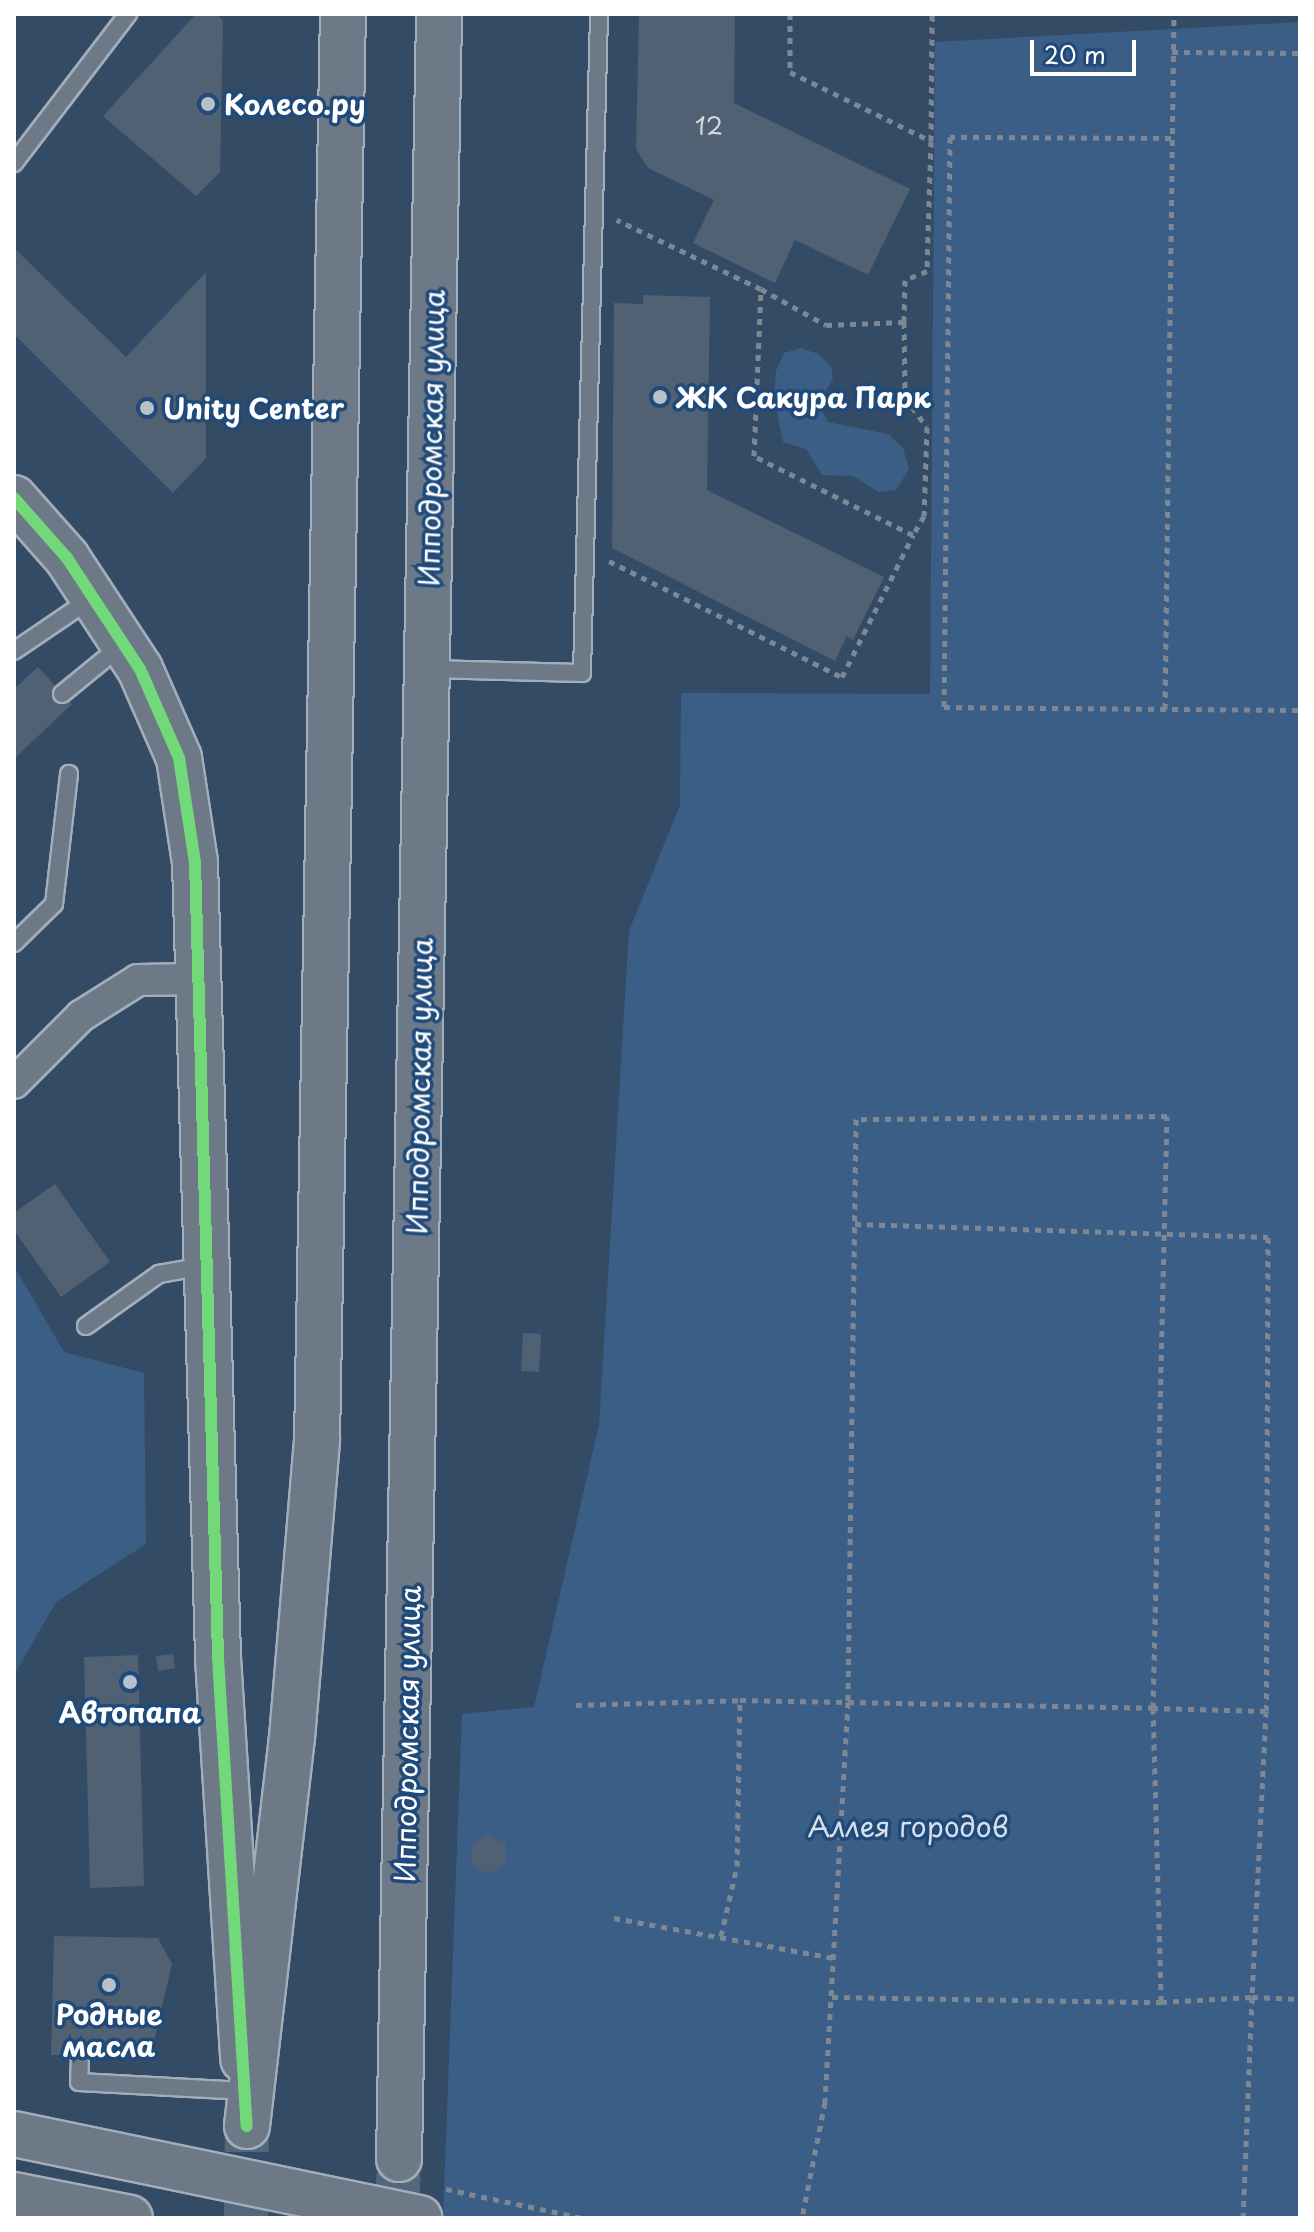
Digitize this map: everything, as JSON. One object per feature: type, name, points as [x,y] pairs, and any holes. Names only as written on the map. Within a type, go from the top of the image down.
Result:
[{"type":"main road","points":[[246,2108],[292,1738],[317,1441],[343,14]]},
{"type":"main road","name":"Ипподромская улица","points":[[399,2159],[439,14]]},
{"type":"main road","points":[[14,498],[67,558],[124,644],[179,758],[195,862],[204,1266],[218,1658],[246,2108]]},
{"type":"main road","points":[[14,2134],[419,2218]]},
{"type":"main road","points":[[14,2195],[130,2218]]},
{"type":"street","points":[[14,1083],[81,1016],[138,980],[196,979]]},
{"type":"lane","points":[[14,163],[128,14]]},
{"type":"lane","points":[[426,669],[582,673],[599,14]]},
{"type":"lane","points":[[14,651],[93,597]]},
{"type":"lane","points":[[62,694],[124,644]]},
{"type":"lane","points":[[14,943],[54,904],[69,774]]},
{"type":"lane","points":[[86,1326],[159,1274],[204,1266]]},
{"type":"lane","points":[[80,2056],[79,2082],[246,2108]]},
{"type":"path","points":[[790,14],[790,72],[931,141]]},
{"type":"path","points":[[586,550],[842,677],[924,516],[927,427],[905,397],[904,322],[905,280],[927,271],[932,14]]},
{"type":"path","points":[[1165,709],[1174,14]]},
{"type":"path","points":[[1172,52],[1300,53]]},
{"type":"path","points":[[1171,138],[950,137],[944,707],[1300,710]]},
{"type":"path","points":[[594,209],[761,289],[826,325],[904,322]]},
{"type":"path","points":[[761,289],[754,456],[913,535]]},
{"type":"path","points":[[802,2218],[825,2102],[848,1702],[856,1119],[1167,1116],[1153,1708],[1161,2002]]},
{"type":"path","points":[[855,1224],[1268,1237],[1266,1711],[1243,2218]]},
{"type":"path","points":[[576,1705],[740,1700],[1266,1711]]},
{"type":"path","points":[[721,1936],[737,1866],[740,1700]]},
{"type":"path","points":[[614,1918],[835,1958]]},
{"type":"path","points":[[832,1997],[1161,2002],[1252,1997],[1300,1999]]},
{"type":"green space","name":"Аллея городов","points":[[1300,22],[1300,2218],[443,2218],[462,1714],[534,1707],[599,1425],[629,931],[680,805],[681,693],[930,694],[935,42]]},
{"type":"green space","points":[[801,348],[818,354],[831,366],[833,379],[818,404],[828,422],[888,434],[903,448],[909,469],[896,490],[879,492],[853,476],[822,475],[806,449],[783,442],[774,397],[776,371],[784,353]]},
{"type":"green space","points":[[14,1266],[64,1352],[144,1373],[146,1544],[56,1602],[14,1675]]},
{"type":"building","points":[[196,14],[217,14],[223,21],[220,172],[196,196],[103,116]]},
{"type":"building","points":[[639,14],[735,14],[734,103],[910,189],[868,275],[795,240],[775,283],[693,243],[714,200],[648,168],[636,149]]},
{"type":"building","name":"Unity Center","points":[[14,248],[126,357],[206,272],[206,458],[173,493],[14,334]]},
{"type":"building","name":"ЖК Сакура Парк","points":[[643,295],[710,297],[707,490],[884,577],[853,640],[847,636],[835,661],[612,548],[614,303],[643,304]]},
{"type":"building","points":[[38,667],[72,704],[16,757],[14,689]]},
{"type":"building","points":[[55,1184],[110,1262],[61,1297],[14,1230],[14,1213]]},
{"type":"building","points":[[523,1333],[541,1334],[539,1372],[521,1371]]},
{"type":"building","points":[[173,1654],[175,1668],[158,1671],[156,1656]]},
{"type":"building","points":[[138,1655],[144,1886],[90,1888],[84,1657]]},
{"type":"building","points":[[488,1835],[506,1844],[506,1864],[489,1874],[471,1865],[472,1845]]},
{"type":"building","points":[[54,1936],[158,1938],[172,1964],[150,2058],[51,2055]]},
{"type":"tunnel","points":[[246,2218],[247,2126]]},
{"type":"tunnel","points":[[397,2218],[399,2159]]},
{"type":"cycle path","points":[[14,498],[67,558],[140,669],[179,758],[195,862],[218,1658],[247,2126]]},
{"type":"place","name":"Колесо.ру","points":[[208,104]]},
{"type":"place","name":"ЖК Сакура Парк","points":[[660,397]]},
{"type":"place","name":"Unity Center","points":[[147,408]]},
{"type":"place","name":"Автопапа","points":[[130,1682]]},
{"type":"place","name":"Родные масла","points":[[109,1985]]}]
